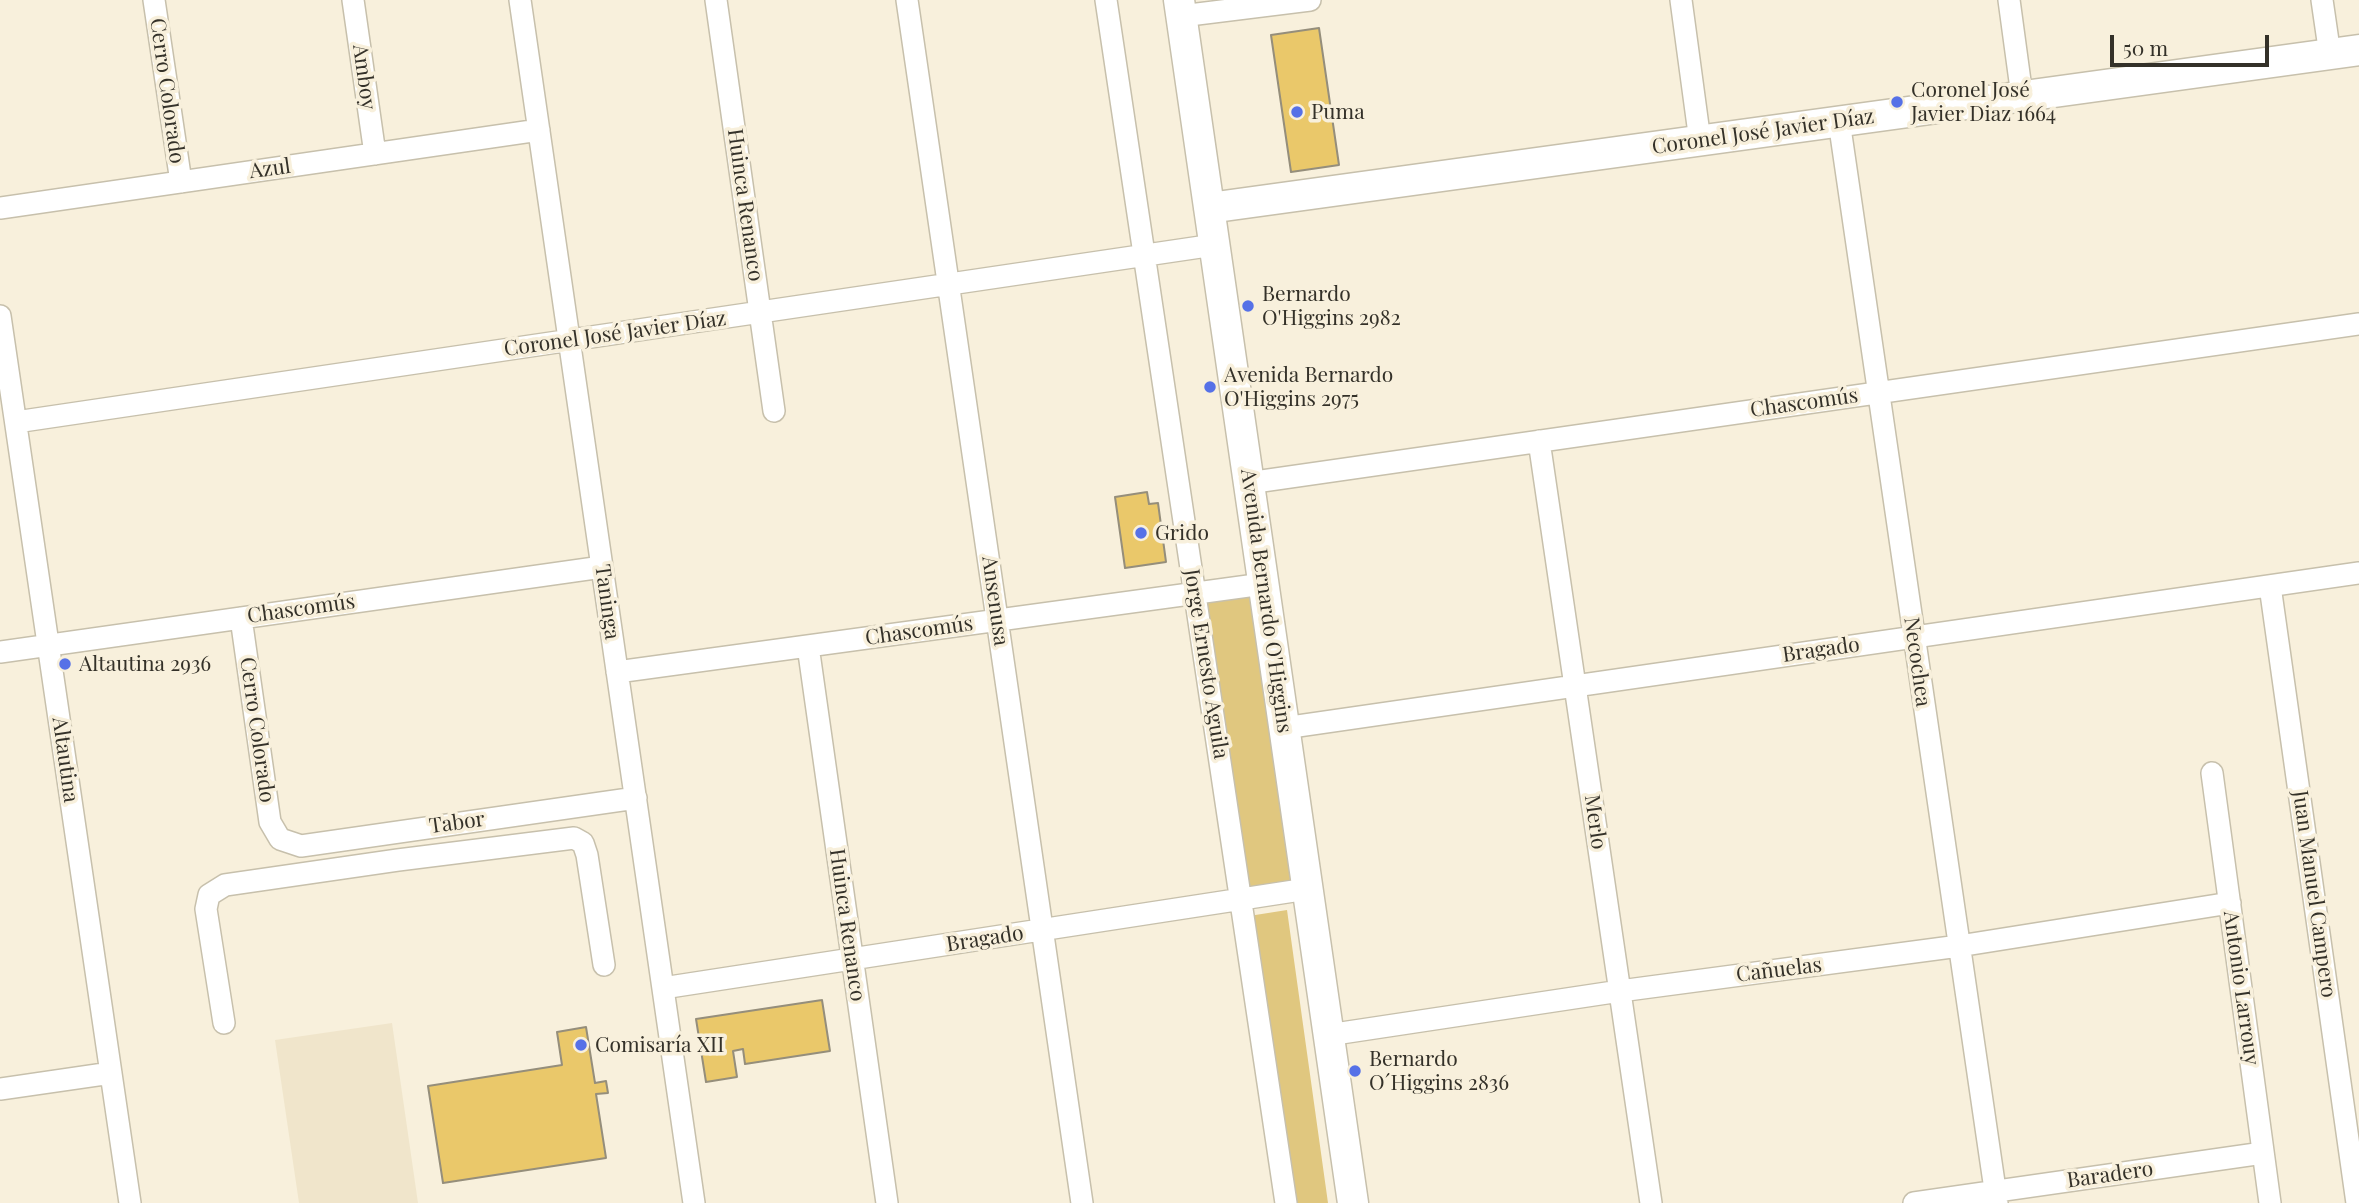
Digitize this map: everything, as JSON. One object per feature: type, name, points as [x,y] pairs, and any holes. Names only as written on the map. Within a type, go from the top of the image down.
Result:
[{"type":"main road","name":"Avenida Bernardo O'Higgins","points":[[1180,8],[1353,1203]]},
{"type":"main road","name":"Coronel José Javier Díaz","points":[[1209,208],[2359,50]]},
{"type":"street","name":"Cerro Colorado","points":[[154,0],[181,182]]},
{"type":"street","name":"Amboy","points":[[353,0],[374,153]]},
{"type":"street","name":"Taninga","points":[[520,0],[694,1203]]},
{"type":"street","name":"Huinca Renanco","points":[[716,0],[774,411]]},
{"type":"street","name":"Ansenusa","points":[[907,0],[1082,1203]]},
{"type":"street","name":"Jorge Ernesto Aguila","points":[[1106,0],[1286,1203]]},
{"type":"street","points":[[1180,8],[1310,0]]},
{"type":"street","points":[[1681,0],[1700,141]]},
{"type":"street","points":[[2009,0],[2022,96]]},
{"type":"street","points":[[2322,0],[2330,55]]},
{"type":"street","name":"Necochea","points":[[1839,121],[1996,1197]]},
{"type":"street","name":"Azul","points":[[0,208],[539,130]]},
{"type":"street","name":"Coronel José Javier Díaz","points":[[16,422],[1214,245]]},
{"type":"street","name":"Altautina","points":[[0,316],[130,1203]]},
{"type":"street","name":"Chascomús","points":[[1248,483],[2359,324]]},
{"type":"street","name":"Merlo","points":[[1539,441],[1651,1203]]},
{"type":"street","name":"Chascomús","points":[[0,652],[602,567]]},
{"type":"street","name":"Bragado","points":[[1284,727],[2359,573]]},
{"type":"street","name":"Chascomús","points":[[617,672],[1263,584]]},
{"type":"street","name":"Juan Manuel Campero","points":[[2270,586],[2357,1203]]},
{"type":"street","name":"Cerro Colorado","points":[[241,618],[270,822],[280,839]]},
{"type":"street","name":"Huinca Renanco","points":[[808,646],[887,1203]]},
{"type":"street","name":"Antonio Larrouy","points":[[2211,773],[2270,1203]]},
{"type":"street","name":"Tabor","points":[[280,839],[301,846],[636,798]]},
{"type":"street","points":[[393,832],[398,860]]},
{"type":"street","points":[[224,1023],[206,909],[208,895],[225,885],[574,838],[583,843],[604,965]]},
{"type":"street","name":"Bragado","points":[[663,988],[1307,889]]},
{"type":"street","name":"Cañuelas","points":[[1328,1035],[1620,991],[1959,946],[2230,903]]},
{"type":"street","points":[[0,1089],[111,1073]]},
{"type":"street","name":"Baradero","points":[[1914,1203],[1996,1197],[2263,1153]]},
{"type":"shaded area","points":[[1253,591],[1293,885],[1248,892],[1204,597]]},
{"type":"shaded area","points":[[1287,910],[1328,1203],[1289,1203],[1249,916]]},
{"type":"shaded area","points":[[392,1023],[418,1203],[299,1203],[275,1040]]},
{"type":"building","points":[[1319,28],[1339,165],[1291,172],[1271,35]]},
{"type":"building","name":"Grido","points":[[1147,492],[1149,504],[1158,503],[1166,562],[1125,568],[1115,497]]},
{"type":"building","points":[[822,1000],[830,1051],[745,1064],[743,1049],[733,1051],[737,1077],[706,1082],[696,1019]]},
{"type":"building","points":[[586,1027],[595,1083],[606,1081],[608,1093],[596,1094],[606,1158],[443,1183],[428,1086],[562,1065],[557,1032]]},
{"type":"place","name":"Coronel José Javier Diaz 1664","points":[[1897,102]]},
{"type":"place","name":"Puma","points":[[1297,112]]},
{"type":"place","name":"Bernardo O'Higgins 2982","points":[[1248,306]]},
{"type":"place","name":"Avenida Bernardo O'Higgins 2975","points":[[1210,387]]},
{"type":"place","name":"Grido","points":[[1141,533]]},
{"type":"place","name":"Altautina 2936","points":[[65,664]]},
{"type":"place","name":"Comisaría XII","points":[[581,1045]]},
{"type":"place","name":"Bernardo O´Higgins 2836","points":[[1355,1071]]}]
